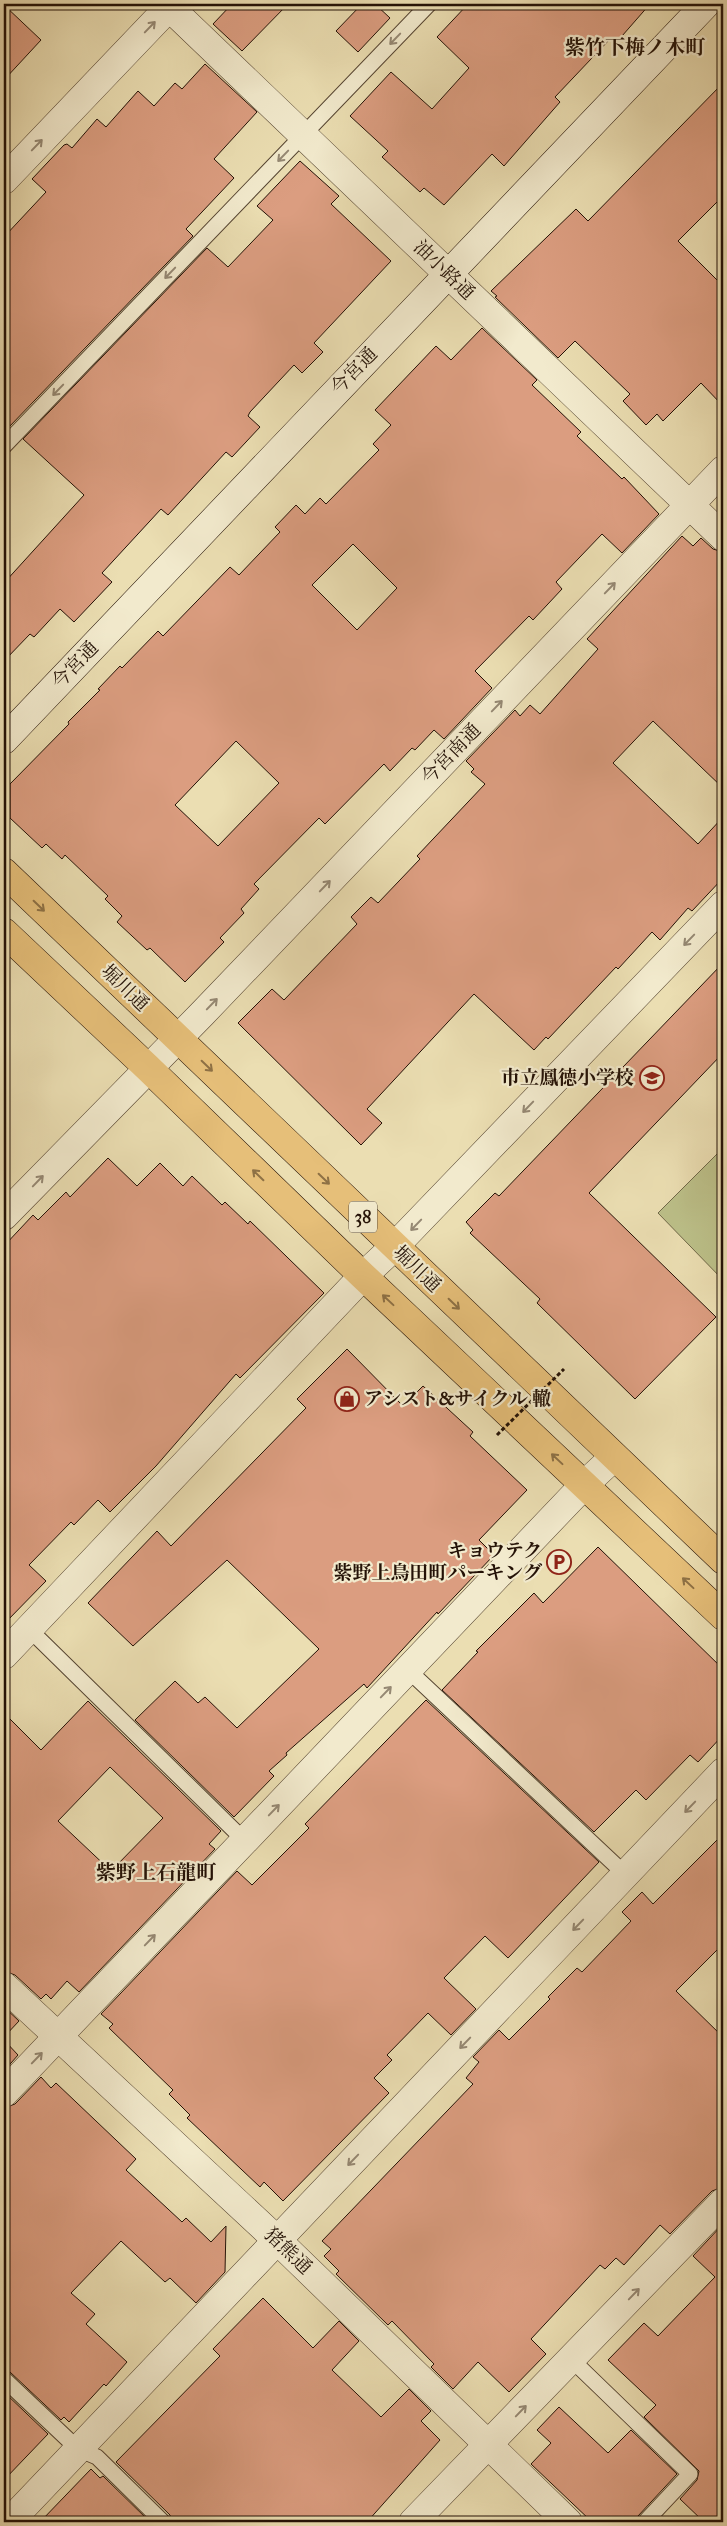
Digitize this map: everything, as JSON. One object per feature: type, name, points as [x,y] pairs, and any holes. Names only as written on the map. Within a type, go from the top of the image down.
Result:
[{"type":"main road","name":"堀川通","points":[[4,872],[723,1560]]},
{"type":"main road","name":"38","points":[[4,932],[363,1276],[723,1616]]},
{"type":"street","name":"今宮通","points":[[4,740],[706,4]]},
{"type":"street","name":"油小路通","points":[[169,5],[303,136],[723,537]]},
{"type":"street","points":[[4,180],[169,5]]},
{"type":"street","name":"今宮南通","points":[[4,1216],[178,1039],[723,470]]},
{"type":"street","points":[[4,1655],[363,1276],[394,1247],[723,905]]},
{"type":"street","points":[[4,2093],[584,1484],[614,1457]]},
{"type":"street","points":[[9,2522],[723,1772]]},
{"type":"street","name":"猪熊通","points":[[4,1986],[278,2240],[487,2446],[568,2522]]},
{"type":"street","points":[[413,2522],[723,2202]]},
{"type":"lane","points":[[4,446],[429,4]]},
{"type":"lane","points":[[29,1629],[245,1840]]},
{"type":"lane","points":[[408,1670],[626,1874]]},
{"type":"lane","points":[[571,2359],[690,2474],[644,2522]]},
{"type":"lane","points":[[4,2379],[78,2449],[97,2457],[163,2522]]},
{"type":"path","points":[[498,1435],[564,1369]]},
{"type":"green space","points":[[719,1152],[723,1155],[723,1280],[658,1213]]},
{"type":"building","points":[[232,4],[288,4],[242,51],[213,24]]},
{"type":"building","points":[[362,4],[375,4],[390,18],[358,52],[336,31]]},
{"type":"building","points":[[468,4],[650,4],[615,44],[610,39],[555,97],[560,102],[504,166],[492,154],[444,205],[424,188],[420,192],[382,157],[388,151],[350,116],[391,72],[432,109],[469,68],[437,37]]},
{"type":"building","points":[[4,5],[41,40],[4,80]]},
{"type":"building","points":[[205,64],[257,112],[214,159],[234,178],[186,229],[193,236],[9,427],[4,422],[4,237],[46,192],[32,179],[64,145],[67,144],[72,148],[97,119],[106,127],[138,91],[154,106],[175,83],[182,89]]},
{"type":"building","points":[[723,83],[723,196],[678,241],[723,286],[723,406],[701,383],[663,421],[657,414],[646,425],[623,401],[630,394],[575,341],[558,358],[491,291],[576,209],[588,221]]},
{"type":"building","points":[[300,161],[339,196],[331,204],[391,261],[314,343],[323,352],[302,373],[294,365],[250,412],[248,416],[260,427],[232,457],[226,452],[168,515],[161,509],[102,573],[112,582],[74,622],[60,609],[34,637],[30,634],[4,661],[4,583],[84,495],[23,439],[207,248],[228,267],[273,220],[257,206]]},
{"type":"building","points":[[482,328],[537,380],[532,385],[581,432],[577,436],[622,479],[624,477],[659,514],[622,553],[602,534],[556,582],[562,589],[533,620],[529,616],[475,671],[492,688],[444,739],[434,730],[415,750],[412,748],[390,771],[384,764],[325,824],[319,818],[254,884],[259,889],[241,909],[244,913],[220,938],[224,942],[185,982],[150,948],[147,950],[117,922],[122,916],[105,899],[108,896],[65,855],[62,859],[46,844],[42,848],[10,818],[10,784],[69,724],[68,722],[100,690],[98,689],[120,666],[122,668],[158,631],[163,636],[230,567],[239,575],[280,532],[275,527],[296,505],[305,514],[320,498],[326,504],[379,450],[373,444],[391,425],[375,410],[436,346],[451,360]],"holes":[[[353,544],[397,588],[357,630],[312,585]],[[236,741],[279,783],[218,846],[175,805]]]},
{"type":"building","points":[[682,536],[693,546],[701,538],[713,549],[723,552],[723,788],[653,721],[613,763],[698,844],[723,817],[723,878],[692,911],[688,908],[660,940],[652,932],[548,1039],[546,1037],[534,1050],[474,994],[367,1109],[382,1123],[361,1145],[238,1023],[272,989],[284,1000],[357,924],[351,917],[371,897],[378,903],[420,859],[417,856],[485,784],[471,772],[474,769],[466,761],[515,710],[520,716],[530,705],[540,714],[598,649],[587,639]]},
{"type":"building","points":[[723,963],[723,1053],[589,1193],[716,1317],[635,1399],[537,1303],[540,1299],[470,1233],[473,1230],[466,1222],[495,1193],[499,1196]]},
{"type":"building","points":[[108,1158],[137,1186],[160,1163],[183,1186],[192,1176],[222,1205],[225,1202],[248,1224],[250,1221],[324,1293],[240,1378],[236,1374],[156,1466],[110,1512],[98,1500],[74,1525],[71,1522],[29,1565],[46,1581],[4,1624],[4,1246],[33,1215],[38,1220],[66,1192],[70,1197]]},
{"type":"building","points":[[347,1349],[403,1406],[423,1386],[473,1432],[470,1436],[527,1490],[479,1540],[494,1555],[438,1614],[437,1612],[367,1688],[364,1684],[286,1753],[287,1755],[269,1771],[274,1776],[234,1817],[135,1720],[175,1681],[198,1703],[205,1697],[237,1728],[319,1649],[227,1560],[133,1646],[88,1603],[157,1531],[171,1546],[306,1408],[297,1399]]},
{"type":"building","points":[[598,1547],[723,1669],[723,1735],[698,1762],[690,1755],[646,1800],[636,1790],[594,1832],[442,1690],[478,1652],[476,1651],[534,1593],[543,1603]]},
{"type":"building","points":[[426,1700],[599,1862],[508,1958],[485,1936],[444,1978],[476,2009],[451,2035],[428,2013],[387,2055],[392,2060],[374,2078],[389,2093],[283,2201],[264,2182],[260,2187],[187,2118],[190,2115],[169,2094],[173,2090],[109,2028],[113,2024],[101,2014],[237,1871],[252,1885],[309,1828],[305,1824]]},
{"type":"building","points":[[88,1701],[221,1831],[209,1844],[215,1849],[79,1992],[67,1981],[51,1999],[46,1994],[41,1999],[15,1975],[4,1971],[4,1713],[41,1750]],"holes":[[[110,1767],[163,1818],[111,1871],[58,1821]]]},
{"type":"building","points":[[723,1834],[723,1944],[676,1991],[723,2037],[723,2187],[712,2191],[670,2234],[660,2225],[624,2265],[616,2258],[605,2269],[600,2265],[531,2339],[546,2354],[509,2392],[478,2362],[453,2389],[431,2367],[434,2364],[392,2321],[388,2325],[336,2274],[339,2271],[324,2256],[331,2249],[322,2241],[473,2084],[466,2078],[479,2062],[473,2057],[499,2030],[509,2040],[550,1999],[548,1997],[577,1968],[582,1972],[631,1921],[622,1912],[642,1892],[653,1904]]},
{"type":"building","points":[[4,2007],[19,2021],[4,2037]]},
{"type":"building","points":[[4,2040],[18,2055],[4,2071]]},
{"type":"building","points":[[41,2077],[51,2088],[56,2083],[136,2159],[126,2170],[182,2222],[186,2218],[211,2242],[226,2226],[225,2272],[196,2303],[170,2278],[165,2282],[121,2241],[71,2293],[95,2314],[86,2324],[127,2362],[106,2386],[104,2384],[69,2422],[64,2417],[61,2420],[10,2372],[4,2370],[4,2108],[15,2104]]},
{"type":"building","points":[[723,2224],[723,2522],[704,2522],[680,2499],[697,2480],[699,2471],[644,2417],[656,2405],[608,2360],[644,2323],[658,2336],[715,2277],[693,2256]]},
{"type":"building","points":[[263,2298],[313,2348],[339,2321],[359,2341],[332,2370],[381,2417],[409,2389],[431,2411],[421,2421],[440,2440],[367,2522],[172,2522],[170,2515],[116,2462],[220,2356],[213,2349]]},
{"type":"building","points":[[4,2392],[48,2434],[4,2480]]},
{"type":"building","points":[[559,2407],[608,2453],[631,2430],[677,2474],[638,2516],[636,2522],[592,2522],[531,2464],[551,2443],[537,2430]]},
{"type":"building","points":[[91,2469],[100,2478],[103,2476],[150,2522],[40,2522]]},
{"type":"place","name":"市立鳳徳小学校","points":[[652,1078]]},
{"type":"place","name":"アシスト&サイクル 轍","points":[[347,1399]]},
{"type":"place","name":"キョウテク 紫野上鳥田町パーキング","points":[[559,1562]]},
{"type":"district","name":"紫竹下梅ノ木町","points":[[635,47]]},
{"type":"district","name":"紫野上石龍町","points":[[156,1872]]}]
